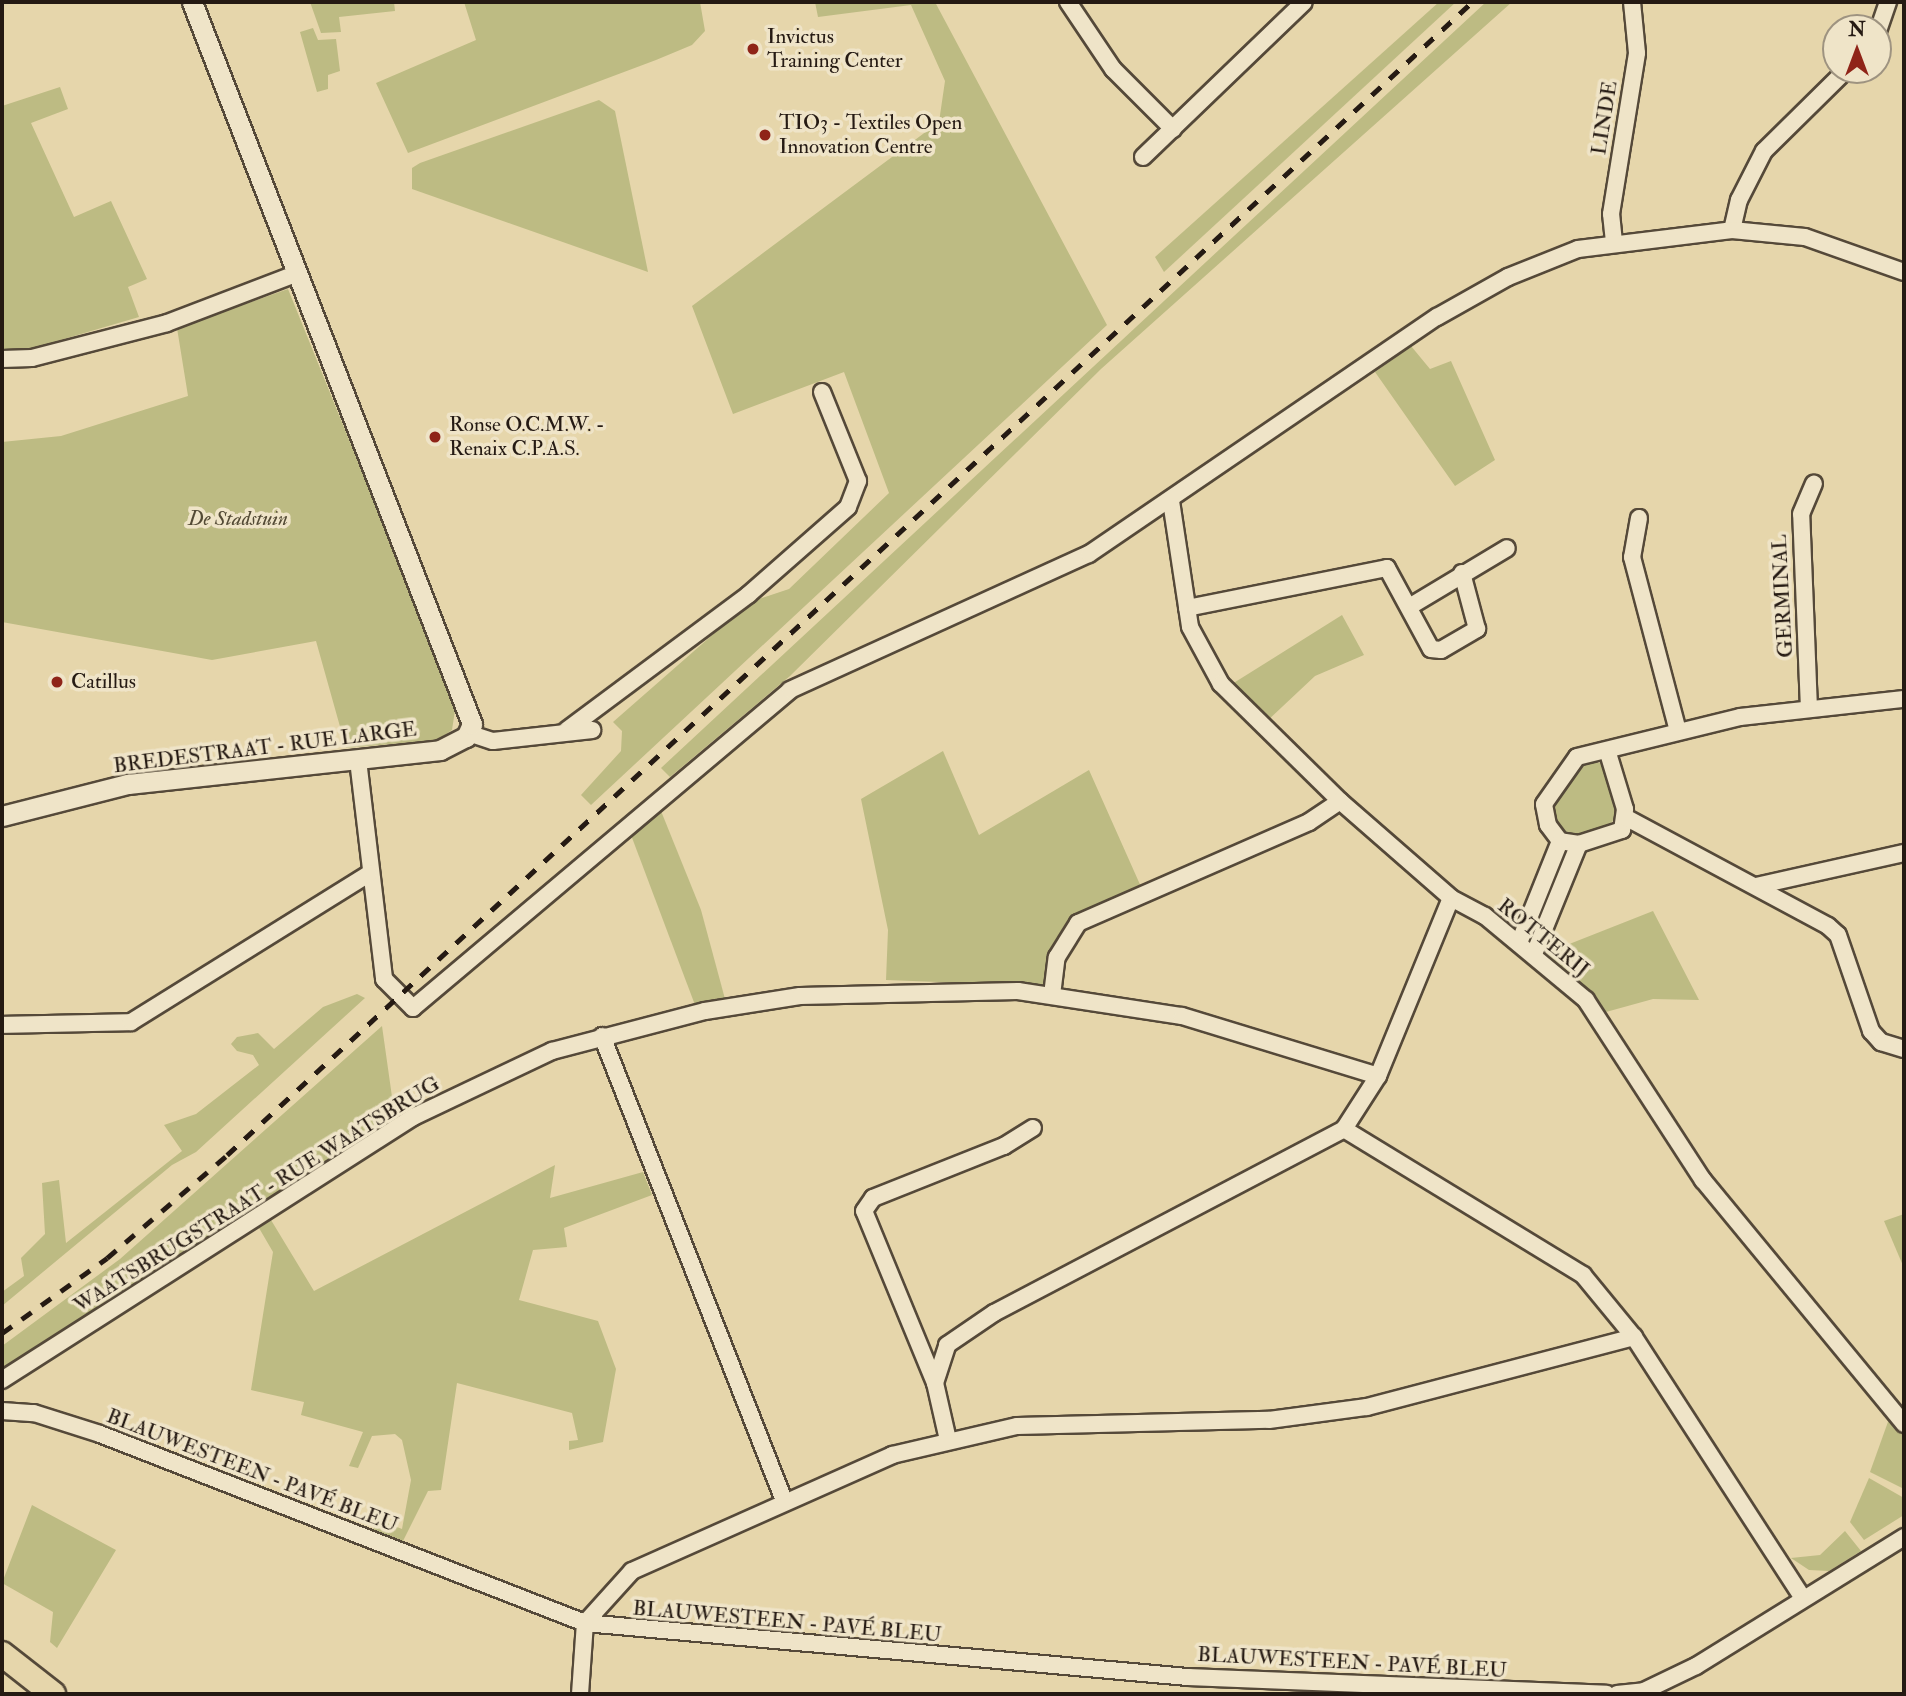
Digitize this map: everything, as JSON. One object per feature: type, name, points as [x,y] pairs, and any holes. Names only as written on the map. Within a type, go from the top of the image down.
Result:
[{"type":"main road","points":[[2,1654],[53,1694]]},
{"type":"street","points":[[192,2],[469,707],[468,733],[493,741],[567,730],[592,730]]},
{"type":"street","points":[[1143,158],[1304,2]]},
{"type":"street","name":"LINDE","points":[[1614,242],[1611,214],[1637,53],[1632,2]]},
{"type":"street","points":[[1077,6],[1113,69],[1173,129]]},
{"type":"street","points":[[1732,230],[1739,200],[1764,151],[1832,84]]},
{"type":"street","points":[[358,760],[369,874],[386,983],[413,1008],[797,685],[1069,565],[1171,501],[1455,306],[1559,255],[1614,242],[1732,230],[1805,237],[1904,272]]},
{"type":"street","points":[[2,359],[32,358],[167,323],[298,273]]},
{"type":"street","points":[[567,730],[748,595],[848,507],[858,481],[822,392]]},
{"type":"street","name":"GERMINAL","points":[[1809,709],[1801,514],[1814,484]]},
{"type":"street","name":"ROTTERIJ","points":[[1171,501],[1187,608],[1196,641],[1221,684],[1340,801],[1451,898],[1534,954],[1599,1016],[1703,1180],[1904,1424]]},
{"type":"street","points":[[1639,518],[1632,556],[1678,731]]},
{"type":"street","points":[[1409,607],[1507,548]]},
{"type":"street","points":[[1187,608],[1387,568],[1431,649],[1472,637],[1477,620],[1462,573]]},
{"type":"street","points":[[1608,753],[1625,817],[1622,830],[1579,845],[1560,841],[1548,825],[1549,791],[1577,757],[1608,753],[1678,731],[1809,709],[1904,699]]},
{"type":"street","name":"BREDESTRAAT - RUE LARGE","points":[[2,816],[128,785],[358,760],[452,746],[468,733]]},
{"type":"street","points":[[1052,995],[1057,957],[1078,923],[1309,822],[1340,801]]},
{"type":"street","points":[[1625,817],[1756,886],[1838,935],[1871,1031],[1881,1042],[1904,1049]]},
{"type":"street","points":[[1520,943],[1560,841]]},
{"type":"street","points":[[1534,954],[1579,845]]},
{"type":"street","points":[[1756,886],[1904,853]]},
{"type":"street","points":[[2,1025],[131,1022],[369,874]]},
{"type":"street","points":[[934,1383],[947,1345],[993,1313],[1344,1129],[1378,1076],[1451,898]]},
{"type":"street","name":"WAATSBRUGSTRAAT - RUE WAATSBRUG","points":[[2,1380],[413,1117],[539,1056],[602,1036],[800,996],[964,990],[1052,995],[1249,1032],[1378,1076]]},
{"type":"street","points":[[602,1036],[783,1499]]},
{"type":"street","points":[[948,1440],[934,1383],[864,1210],[873,1198],[1004,1146],[1033,1128]]},
{"type":"street","points":[[1344,1129],[1583,1275],[1634,1337],[1803,1598]]},
{"type":"street","points":[[580,1694],[585,1623],[632,1571],[783,1499],[948,1440],[1094,1420],[1269,1420],[1367,1407],[1634,1337]]},
{"type":"street","name":"BLAUWESTEEN - PAVÉ BLEU","points":[[2,1411],[34,1413],[100,1434],[585,1623],[1177,1676],[1607,1694]]},
{"type":"street","points":[[1617,1694],[1644,1693],[1904,1537]]},
{"type":"green space","points":[[310,2],[394,2],[395,11],[339,17],[341,32],[321,33]]},
{"type":"green space","points":[[464,2],[700,2],[705,31],[692,45],[656,60],[408,153],[376,83],[476,40]]},
{"type":"green space","points":[[815,2],[935,2],[1107,325],[591,805],[581,795],[621,751],[622,731],[613,722],[750,602],[789,589],[889,493],[844,372],[733,414],[692,306],[939,122],[945,81],[911,5],[818,17]]},
{"type":"green space","points":[[1439,2],[1456,2],[1164,272],[1155,257]]},
{"type":"green space","points":[[1486,2],[1512,2],[1101,369],[790,676],[670,777],[661,768]]},
{"type":"green space","points":[[313,28],[318,40],[336,39],[340,71],[328,75],[328,89],[317,92],[300,32]]},
{"type":"green space","points":[[60,87],[68,109],[31,123],[74,217],[111,201],[147,279],[128,287],[139,317],[23,351],[2,350],[2,106]]},
{"type":"green space","points":[[599,100],[615,111],[648,272],[412,189],[412,168],[420,163]]},
{"type":"green space","name":"De Stadstuin","points":[[288,289],[456,704],[452,730],[437,740],[346,748],[316,641],[212,660],[2,622],[2,442],[61,436],[188,396],[177,328]]},
{"type":"green space","points":[[1411,346],[1430,369],[1451,361],[1495,460],[1455,486],[1375,372]]},
{"type":"green space","points":[[1342,615],[1364,655],[1315,676],[1267,721],[1232,684]]},
{"type":"green space","points":[[943,751],[979,835],[1089,770],[1142,889],[1063,927],[1047,986],[886,980],[888,930],[861,799]]},
{"type":"green space","points":[[1583,763],[1600,763],[1607,771],[1617,815],[1608,827],[1570,838],[1557,829],[1551,807]]},
{"type":"green space","points":[[661,811],[701,910],[725,999],[695,1005],[631,835]]},
{"type":"green space","points":[[1653,911],[1699,1000],[1653,999],[1606,1012],[1544,954]]},
{"type":"green space","points":[[357,994],[365,998],[196,1152],[172,1165],[2,1306],[2,1292],[24,1276],[21,1258],[45,1234],[42,1183],[59,1180],[66,1243],[182,1151],[164,1125],[196,1114],[259,1065],[253,1055],[237,1051],[231,1044],[237,1037],[258,1033],[274,1049],[323,1007]]},
{"type":"green space","points":[[382,1026],[395,1118],[2,1369],[2,1346],[120,1259]]},
{"type":"green space","points":[[555,1165],[550,1198],[643,1172],[652,1195],[564,1228],[567,1247],[533,1250],[519,1300],[598,1321],[616,1369],[603,1442],[569,1450],[569,1441],[578,1440],[572,1413],[457,1383],[441,1490],[428,1491],[400,1547],[372,1533],[377,1519],[402,1529],[411,1480],[402,1440],[395,1434],[372,1436],[358,1468],[349,1466],[363,1432],[301,1415],[304,1402],[251,1390],[273,1252],[259,1228],[271,1220],[314,1291]]},
{"type":"green space","points":[[1904,1214],[1904,1268],[1884,1221]]},
{"type":"green space","points":[[1889,1419],[1904,1432],[1904,1489],[1870,1472]]},
{"type":"green space","points":[[1869,1478],[1904,1498],[1904,1515],[1864,1540],[1850,1522]]},
{"type":"green space","points":[[32,1505],[116,1550],[57,1648],[50,1642],[53,1612],[2,1583]]},
{"type":"green space","points":[[1845,1531],[1861,1551],[1829,1571],[1809,1570],[1791,1558],[1820,1555]]},
{"type":"railway","points":[[2,1333],[107,1258],[227,1155],[1472,2]]},
{"type":"place","name":"Invictus Training Center","points":[[753,49]]},
{"type":"place","name":"TIO3 - Textiles Open Innovation Centre","points":[[765,135]]},
{"type":"place","name":"Ronse O.C.M.W. - Renaix C.P.A.S.","points":[[435,437]]},
{"type":"place","name":"Catillus","points":[[57,682]]}]
